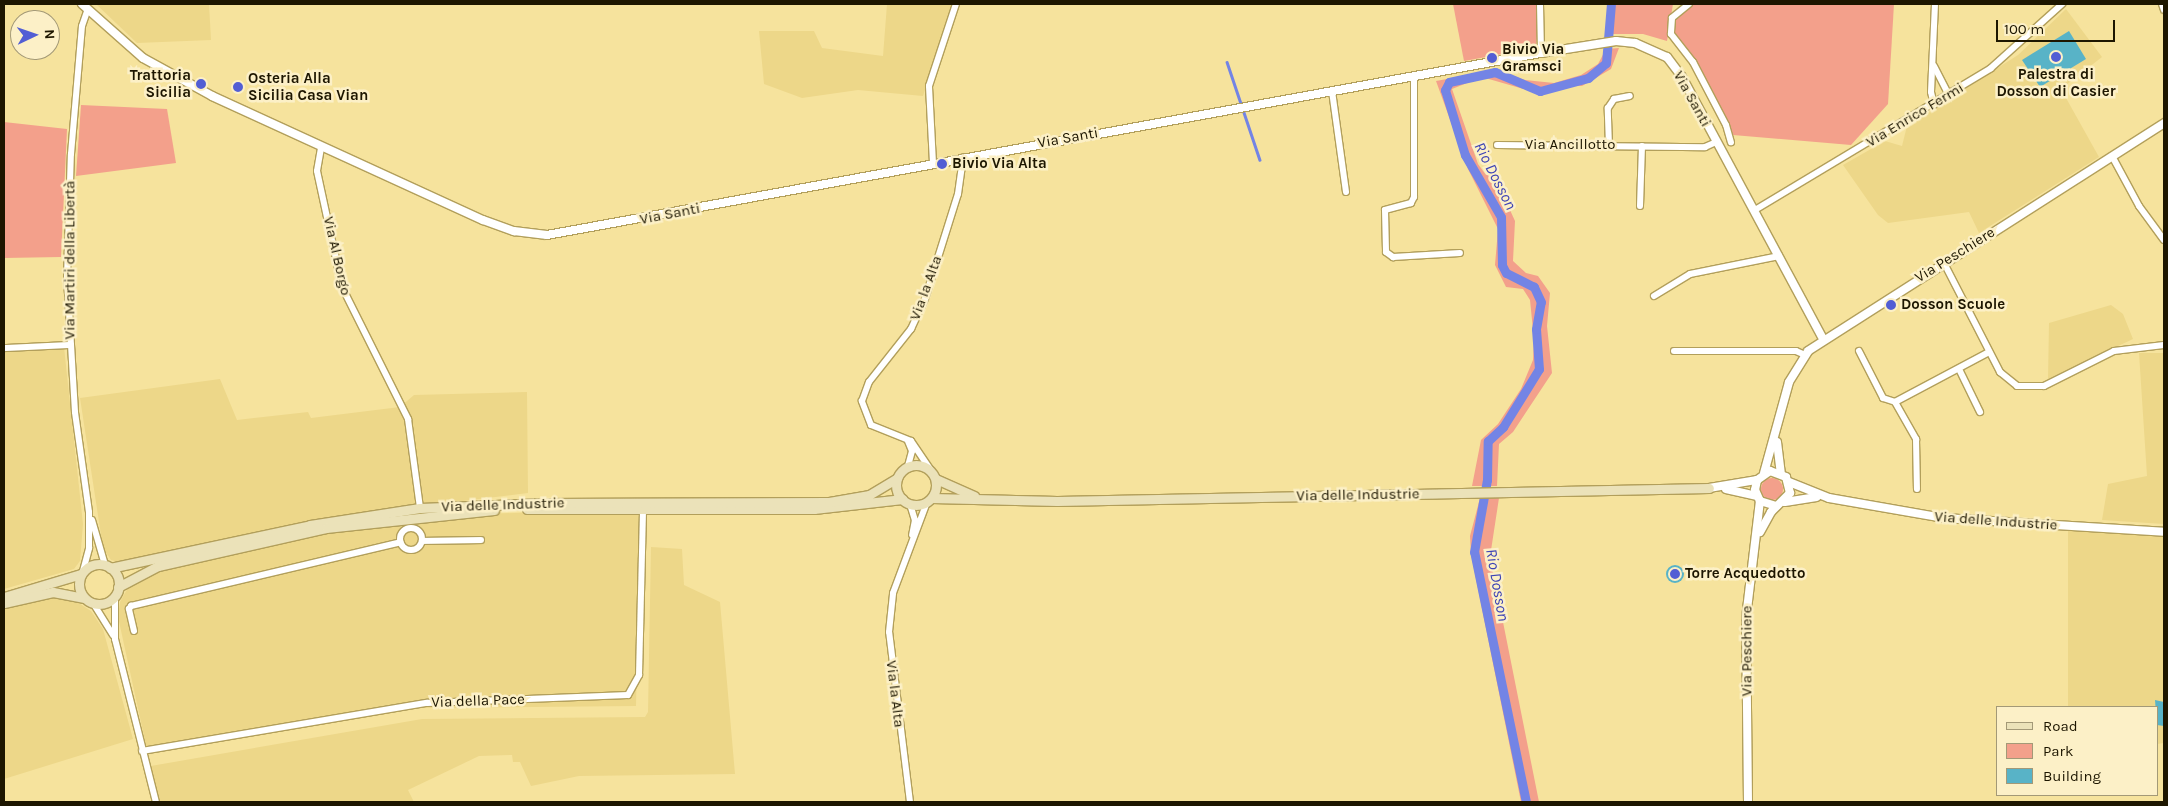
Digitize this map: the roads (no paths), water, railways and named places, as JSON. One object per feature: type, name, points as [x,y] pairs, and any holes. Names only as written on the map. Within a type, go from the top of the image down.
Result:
[{"type":"main road","points":[[919,464],[930,469],[936,479],[929,500],[910,504],[902,499],[897,478],[908,466],[919,464]]},
{"type":"main road","name":"Via delle Industrie","points":[[107,567],[310,524],[420,508],[545,503],[819,502],[869,495],[897,478]]},
{"type":"main road","name":"Via delle Industrie","points":[[936,479],[969,495],[1006,501]]},
{"type":"main road","name":"Via delle Industrie","points":[[929,500],[1006,501],[1709,488]]},
{"type":"main road","name":"Via delle Industrie","points":[[117,591],[158,566],[326,528],[462,511],[814,509],[902,499]]},
{"type":"main road","points":[[4,597],[82,573],[93,565],[107,567],[117,591],[106,603],[93,604],[84,598],[53,592],[4,604]]},
{"type":"main road","points":[[82,573],[78,585],[84,598]]},
{"type":"street","points":[[933,163],[929,86],[956,4]]},
{"type":"street","points":[[1540,4],[1541,53]]},
{"type":"street","points":[[1689,4],[1672,18],[1671,34],[1693,62],[1726,125],[1731,142]]},
{"type":"street","points":[[1934,105],[1935,4]]},
{"type":"street","name":"Via Enrico Fermi","points":[[1755,210],[1921,113],[1992,68],[2062,4]]},
{"type":"street","points":[[2162,4],[2164,10]]},
{"type":"street","name":"Via Santi","points":[[85,6],[166,73],[321,148],[483,220],[514,231],[547,235],[963,157],[1541,53],[1616,41],[1650,47],[1667,57],[1682,77],[1823,339]]},
{"type":"street","name":"Via Martiri della Libertà","points":[[82,573],[89,548],[89,512],[75,412],[68,278],[71,154],[85,6]]},
{"type":"street","points":[[1933,63],[1949,96]]},
{"type":"street","points":[[1414,76],[1414,197],[1412,203],[1385,210],[1386,252],[1394,257],[1460,253]]},
{"type":"street","points":[[1332,91],[1346,192]]},
{"type":"street","points":[[1609,146],[1608,108],[1614,99],[1630,96]]},
{"type":"street","name":"Via Peschiere","points":[[1764,473],[1789,382],[1805,355],[1823,339],[2164,123]]},
{"type":"street","name":"Via Ancillotto","points":[[1497,145],[1705,147],[1716,142]]},
{"type":"street","points":[[1640,206],[1642,146]]},
{"type":"street","name":"Via Al Borgo","points":[[321,148],[317,172],[342,287],[408,419],[420,508]]},
{"type":"street","points":[[2112,156],[2139,206],[2164,240]]},
{"type":"street","name":"Via la Alta","points":[[906,438],[871,425],[865,416],[863,393],[911,329],[925,299],[958,194],[963,157]]},
{"type":"street","points":[[1654,296],[1690,274],[1779,256]]},
{"type":"street","points":[[1944,262],[1989,352],[2006,380],[2028,388],[2044,386],[2114,351],[2164,345]]},
{"type":"street","points":[[4,348],[71,345]]},
{"type":"street","points":[[1674,351],[1796,351],[1805,355]]},
{"type":"street","points":[[1859,351],[1883,398],[1895,402],[1916,439],[1917,489]]},
{"type":"street","points":[[1895,402],[1989,352]]},
{"type":"street","points":[[1959,369],[1980,412]]},
{"type":"street","points":[[1757,540],[1776,506],[1784,502],[1790,493],[1789,482],[1781,473],[1777,447],[1779,423]]},
{"type":"street","points":[[906,438],[912,451],[908,466]]},
{"type":"street","points":[[906,438],[930,469]]},
{"type":"street","points":[[1776,506],[1758,498],[1757,480],[1764,473],[1781,473]]},
{"type":"street","name":"Via delle Industrie","points":[[1709,488],[1757,480]]},
{"type":"street","name":"Via delle Industrie","points":[[1789,482],[1830,498]]},
{"type":"street","name":"Via delle Industrie","points":[[1709,488],[1758,498]]},
{"type":"street","name":"Via Peschiere","points":[[1748,802],[1746,618],[1757,540],[1758,498]]},
{"type":"street","name":"Via delle Industrie","points":[[1784,502],[1799,498],[1830,498],[1962,520],[2164,532]]},
{"type":"street","points":[[906,558],[929,500]]},
{"type":"street","points":[[906,558],[915,524],[910,504]]},
{"type":"street","name":"Via della Pace","points":[[142,751],[428,702],[628,695],[639,675],[643,509]]},
{"type":"street","name":"Via Martiri della Libertà","points":[[89,512],[107,567]]},
{"type":"street","points":[[401,542],[402,533],[410,528],[419,532],[422,540]]},
{"type":"street","points":[[401,542],[411,550],[422,540],[481,540]]},
{"type":"street","points":[[134,631],[129,609],[132,606],[401,542]]},
{"type":"street","name":"Via la Alta","points":[[906,558],[893,592],[889,632],[910,802]]},
{"type":"street","points":[[115,639],[117,591]]},
{"type":"street","points":[[93,604],[105,617],[115,639],[156,802]]},
{"type":"waterway","name":"Rio Dosson","points":[[1526,802],[1474,552],[1487,480],[1488,441],[1503,427],[1539,369],[1536,329],[1541,302],[1534,287],[1506,273],[1502,265],[1501,217],[1465,155],[1445,90],[1449,82],[1495,72],[1540,91],[1588,78],[1606,63],[1611,4]]},
{"type":"waterway","points":[[1227,62],[1260,160]]},
{"type":"place","name":"Palestra di Dosson di Casier","points":[[2056,57]]},
{"type":"place","name":"Bivio Via Gramsci","points":[[1492,58]]},
{"type":"place","name":"Trattoria Sicilia","points":[[201,84]]},
{"type":"place","name":"Osteria Alla Sicilia Casa Vian","points":[[238,87]]},
{"type":"place","name":"Bivio Via Alta","points":[[942,164]]},
{"type":"place","name":"Dosson Scuole","points":[[1891,305]]},
{"type":"place","name":"Torre Acquedotto","points":[[1675,574]]}]
